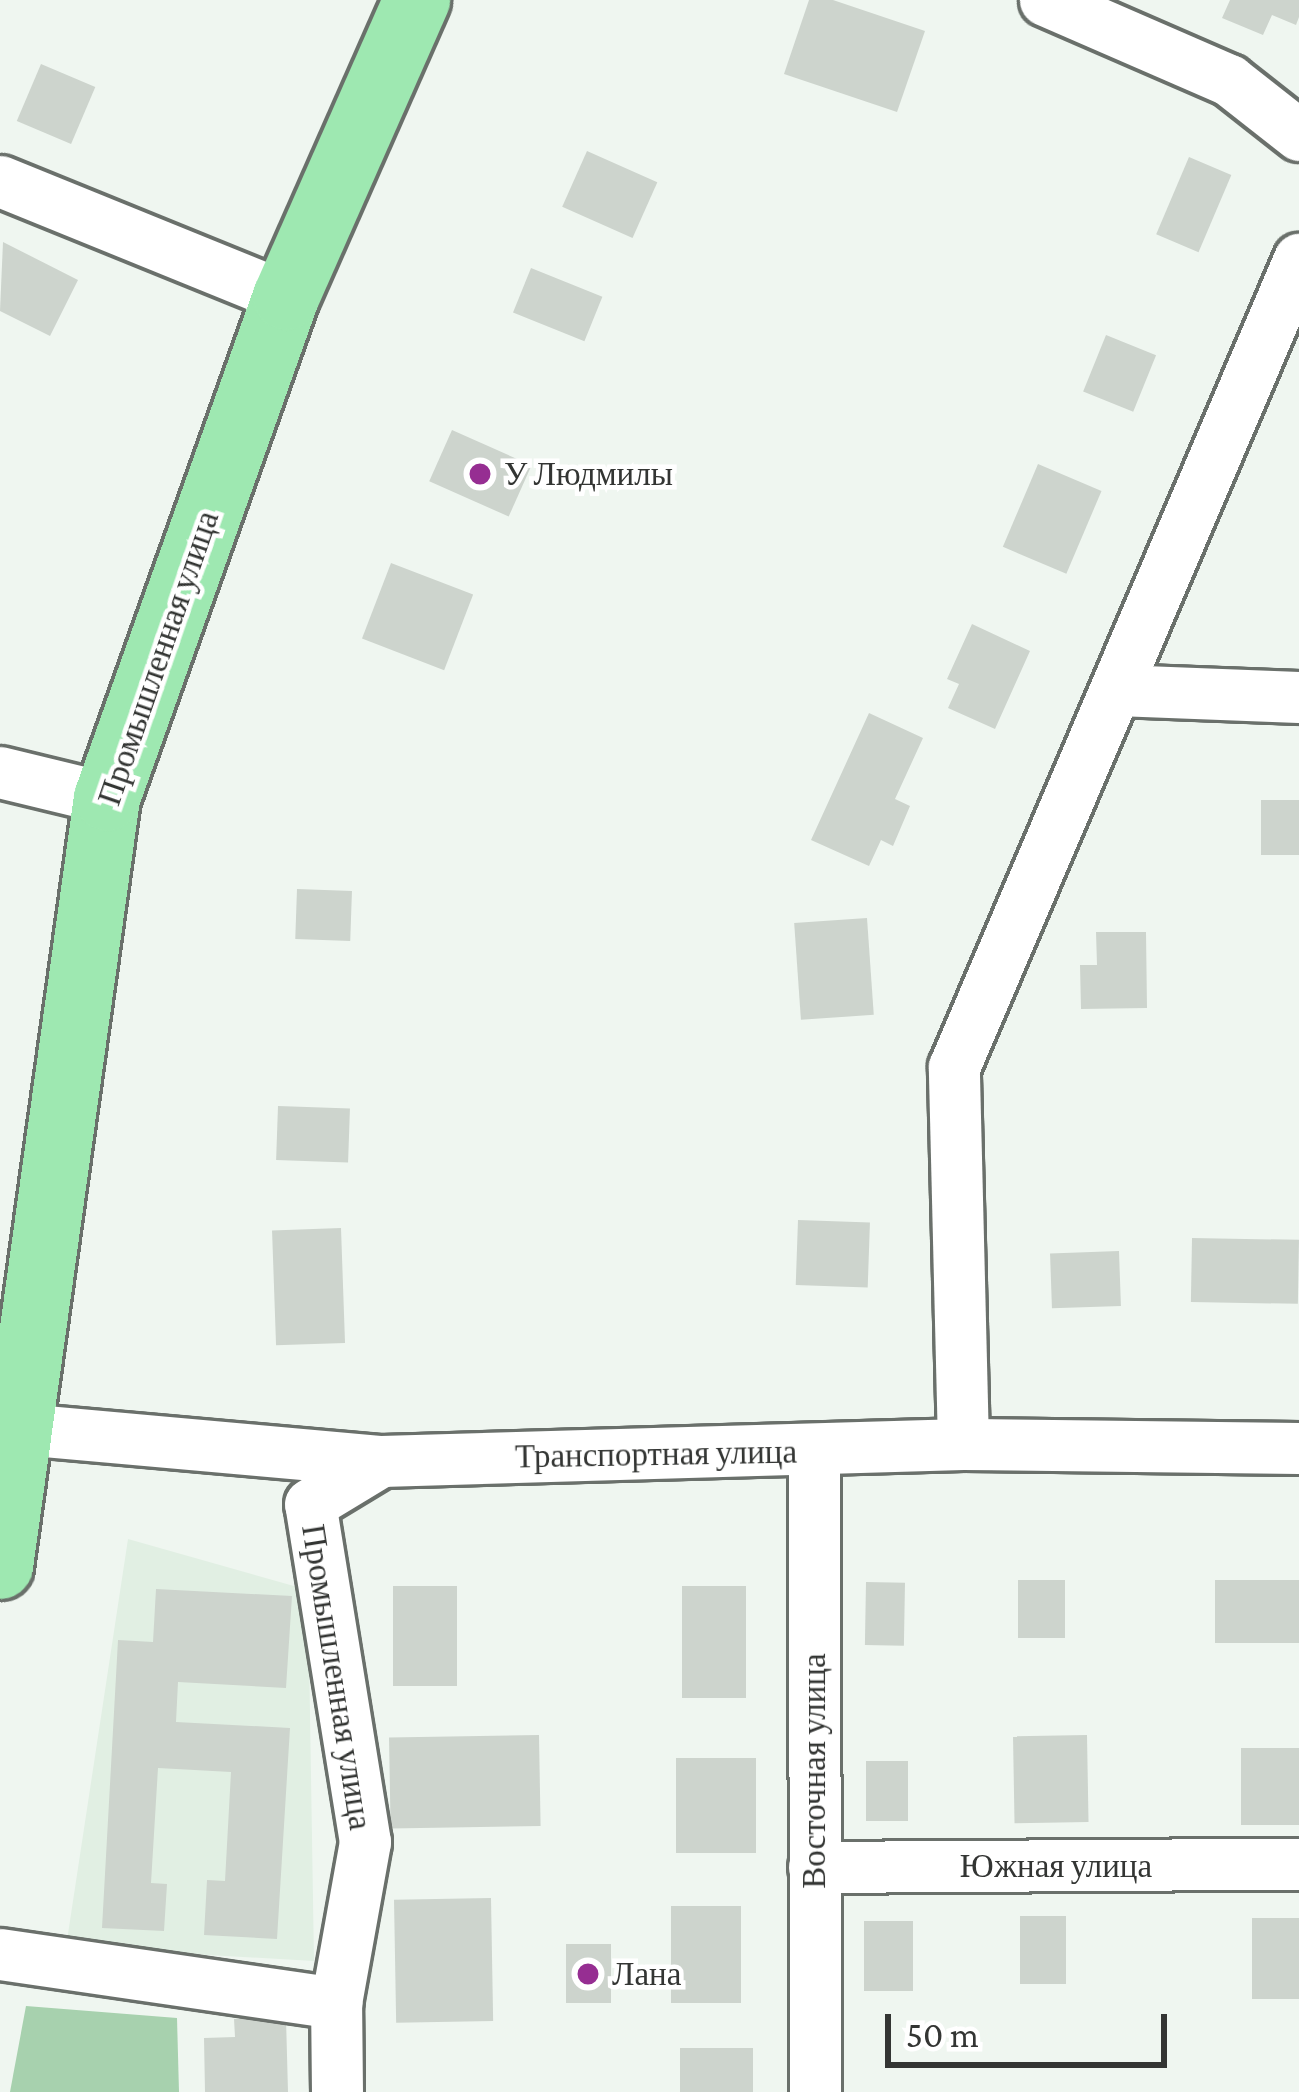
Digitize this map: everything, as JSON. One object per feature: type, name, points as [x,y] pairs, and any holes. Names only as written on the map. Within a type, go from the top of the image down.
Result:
[{"type":"main road","name":"Промышленная улица","points":[[0,1566],[8,1427],[107,798],[286,297],[416,0]]},
{"type":"street","points":[[1045,0],[1229,80],[1299,135]]},
{"type":"street","points":[[0,182],[286,297]]},
{"type":"street","points":[[963,1444],[954,1067],[1299,259]]},
{"type":"street","points":[[1117,690],[1299,697]]},
{"type":"street","points":[[0,772],[107,798]]},
{"type":"street","name":"Транспортная улица","points":[[8,1427],[381,1461],[963,1444],[1299,1448]]},
{"type":"street","name":"Восточная улица","points":[[814,1450],[815,2092]]},
{"type":"street","name":"Промышленная улица","points":[[337,2092],[336,2003],[365,1842],[310,1504],[381,1461]]},
{"type":"street","name":"Южная улица","points":[[814,1867],[1299,1864]]},
{"type":"street","points":[[0,1954],[336,2003]]},
{"type":"shaded area","points":[[128,1539],[308,1590],[314,1961],[66,1947]]},
{"type":"green space","points":[[26,2006],[177,2018],[179,2092],[10,2092]]},
{"type":"building","points":[[809,0],[833,0],[925,31],[897,112],[784,74]]},
{"type":"building","points":[[1230,0],[1299,0],[1299,17],[1296,25],[1272,15],[1263,35],[1222,18]]},
{"type":"building","points":[[41,64],[95,87],[71,144],[17,121]]},
{"type":"building","points":[[587,151],[657,182],[633,238],[562,207]]},
{"type":"building","points":[[1189,157],[1231,175],[1199,252],[1156,234]]},
{"type":"building","points":[[3,242],[78,280],[50,336],[0,311]]},
{"type":"building","points":[[531,268],[602,297],[584,341],[513,313]]},
{"type":"building","points":[[1106,335],[1156,355],[1133,412],[1083,392]]},
{"type":"building","name":"У Людмилы","points":[[452,430],[531,465],[509,517],[429,481]]},
{"type":"building","points":[[1038,464],[1102,491],[1066,574],[1003,547]]},
{"type":"building","points":[[391,563],[473,595],[444,670],[362,639]]},
{"type":"building","points":[[972,624],[1030,651],[995,729],[948,708],[959,684],[947,679]]},
{"type":"building","points":[[869,713],[923,738],[895,799],[910,806],[893,846],[881,840],[869,866],[811,840]]},
{"type":"building","points":[[1261,800],[1299,800],[1299,855],[1261,855]]},
{"type":"building","points":[[297,889],[352,891],[350,941],[295,939]]},
{"type":"building","points":[[867,918],[874,1015],[801,1020],[794,923]]},
{"type":"building","points":[[1096,932],[1146,932],[1147,1008],[1081,1009],[1080,965],[1097,965]]},
{"type":"building","points":[[278,1106],[350,1109],[348,1162],[276,1160]]},
{"type":"building","points":[[798,1220],[870,1223],[868,1287],[796,1285]]},
{"type":"building","points":[[341,1228],[345,1343],[276,1345],[272,1230]]},
{"type":"building","points":[[1192,1238],[1299,1240],[1298,1304],[1191,1302]]},
{"type":"building","points":[[1119,1251],[1121,1306],[1052,1308],[1050,1253]]},
{"type":"building","points":[[1018,1580],[1065,1580],[1065,1638],[1018,1638]]},
{"type":"building","points":[[1215,1580],[1299,1580],[1299,1643],[1215,1643]]},
{"type":"building","points":[[866,1582],[905,1583],[904,1646],[865,1645]]},
{"type":"building","points":[[393,1586],[457,1586],[457,1686],[393,1686]]},
{"type":"building","points":[[682,1586],[746,1586],[746,1698],[682,1698]]},
{"type":"building","points":[[156,1589],[292,1596],[286,1688],[178,1682],[176,1722],[290,1728],[277,1939],[204,1935],[207,1880],[225,1881],[231,1772],[158,1768],[151,1883],[167,1884],[164,1931],[102,1928],[118,1640],[153,1642]]},
{"type":"building","points":[[539,1735],[541,1826],[391,1829],[389,1738]]},
{"type":"building","points":[[1087,1735],[1089,1822],[1015,1823],[1013,1736]]},
{"type":"building","points":[[1241,1748],[1299,1748],[1299,1825],[1241,1825]]},
{"type":"building","points":[[676,1758],[756,1758],[756,1853],[676,1853]]},
{"type":"building","points":[[866,1761],[908,1761],[908,1821],[866,1821]]},
{"type":"building","points":[[491,1898],[493,2021],[396,2023],[394,1900]]},
{"type":"building","points":[[671,1906],[741,1906],[741,2003],[671,2003]]},
{"type":"building","points":[[1020,1916],[1066,1916],[1066,1984],[1020,1984]]},
{"type":"building","points":[[1252,1918],[1299,1918],[1299,1999],[1252,1999]]},
{"type":"building","points":[[864,1921],[913,1921],[913,1991],[864,1991]]},
{"type":"building","name":"Лана","points":[[566,1944],[611,1944],[611,2003],[566,2003]]},
{"type":"building","points":[[286,2018],[288,2092],[205,2092],[204,2038],[235,2037],[234,2019]]},
{"type":"building","points":[[680,2048],[753,2048],[753,2092],[680,2092]]},
{"type":"place","name":"У Людмилы","points":[[480,474]]},
{"type":"place","name":"Лана","points":[[588,1974]]}]
